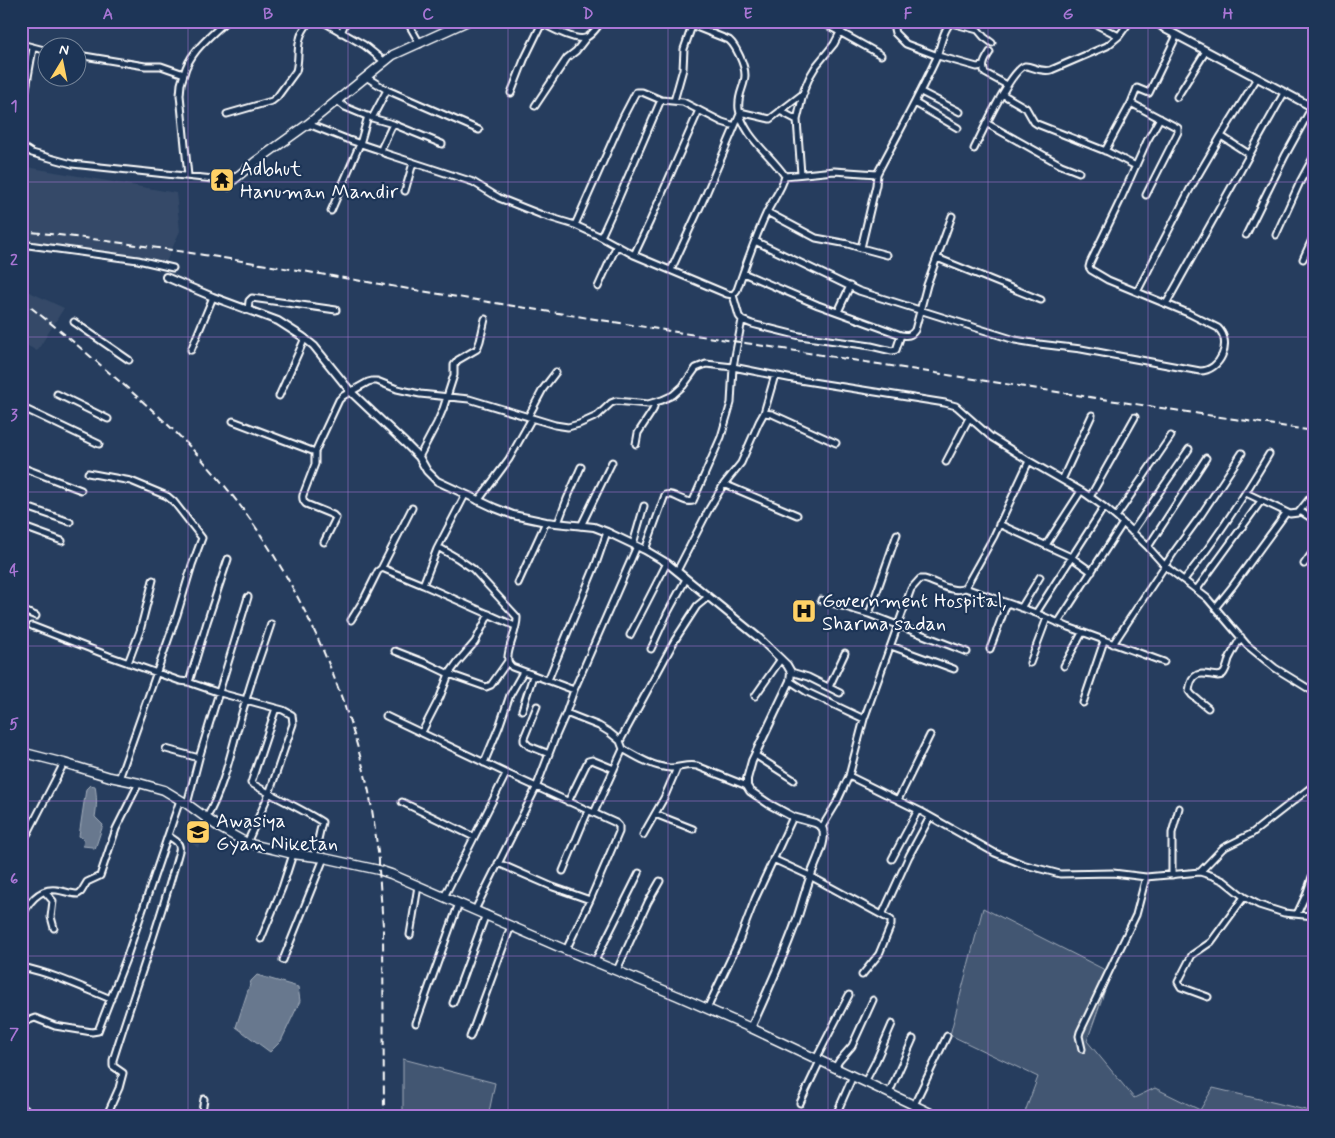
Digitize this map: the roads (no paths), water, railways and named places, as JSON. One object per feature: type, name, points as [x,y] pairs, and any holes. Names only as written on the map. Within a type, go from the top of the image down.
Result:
[{"type":"main road","points":[[231,184],[255,162],[308,124],[393,56],[468,21]]},
{"type":"main road","points":[[21,752],[164,790],[225,832],[247,842],[293,854],[324,858],[379,870],[751,1028],[939,1117]]},
{"type":"street","points":[[188,176],[180,95],[181,84],[197,49],[226,21]]},
{"type":"street","points":[[228,114],[267,104],[277,97],[296,71],[300,36],[309,21]]},
{"type":"street","points":[[322,21],[364,45],[386,62]]},
{"type":"street","points":[[341,33],[346,21]]},
{"type":"street","points":[[408,21],[420,44]]},
{"type":"street","points":[[535,106],[567,58],[576,51],[602,21]]},
{"type":"street","points":[[681,21],[729,40],[733,44],[745,70],[738,101],[740,113],[746,127],[785,176]]},
{"type":"street","points":[[820,21],[881,54]]},
{"type":"street","points":[[801,174],[797,120],[804,93],[810,76],[834,44],[846,21]]},
{"type":"street","points":[[896,21],[894,24],[895,33],[906,44],[976,67],[983,66]]},
{"type":"street","points":[[1089,21],[1120,36]]},
{"type":"street","points":[[974,149],[1007,85],[1021,68],[1028,66],[1042,71],[1051,70],[1107,46],[1120,36],[1130,21]]},
{"type":"street","points":[[1155,21],[1206,51],[1313,107],[1285,156],[1246,235]]},
{"type":"street","points":[[511,93],[541,22],[577,38],[586,38]]},
{"type":"street","points":[[861,248],[877,174],[921,92],[938,56],[947,27],[951,24],[978,30],[984,38],[992,43]]},
{"type":"street","points":[[674,101],[683,69],[684,49],[692,26]]},
{"type":"street","points":[[1105,151],[1137,88],[1149,93],[1177,35]]},
{"type":"street","points":[[21,44],[38,49]]},
{"type":"street","points":[[21,118],[34,48]]},
{"type":"street","points":[[1177,97],[1206,51]]},
{"type":"street","points":[[990,52],[983,66],[985,73],[1007,85]]},
{"type":"street","points":[[88,57],[145,66],[161,66],[184,74]]},
{"type":"street","points":[[366,77],[387,90],[479,130]]},
{"type":"street","points":[[1137,292],[1190,189],[1257,78]]},
{"type":"street","points":[[331,211],[370,117],[387,90]]},
{"type":"street","points":[[575,225],[635,93],[642,92],[661,100],[683,102],[722,122],[735,126]]},
{"type":"street","points":[[921,92],[960,112]]},
{"type":"street","points":[[740,113],[770,119],[804,93]]},
{"type":"street","points":[[1166,304],[1284,93]]},
{"type":"street","points":[[1002,94],[1026,108],[1037,124],[1105,151],[1136,166]]},
{"type":"street","points":[[336,100],[345,107],[442,144]]},
{"type":"street","points":[[601,236],[661,100]]},
{"type":"street","points":[[915,103],[958,128]]},
{"type":"street","points":[[1130,103],[1175,125],[1179,130],[1146,195]]},
{"type":"street","points":[[634,255],[699,110]]},
{"type":"street","points":[[780,111],[797,120]]},
{"type":"street","points":[[671,270],[740,113]]},
{"type":"street","points":[[755,240],[866,293],[1014,340],[1200,371],[1210,369],[1216,364],[1223,353],[1224,337],[1218,328],[1100,275],[1091,270],[1089,265],[1147,141],[1160,118]]},
{"type":"street","points":[[986,123],[1061,165],[1079,172]]},
{"type":"street","points":[[308,124],[387,154],[473,182],[500,198],[542,215],[575,225],[601,236],[634,255],[733,295]]},
{"type":"street","points":[[382,151],[393,124]]},
{"type":"street","points":[[1221,136],[1249,154]]},
{"type":"street","points":[[21,146],[32,153],[72,164],[188,176],[231,184]]},
{"type":"street","points":[[1276,235],[1314,156]]},
{"type":"street","points":[[405,191],[413,163]]},
{"type":"street","points":[[785,176],[834,171],[877,174]]},
{"type":"street","points":[[733,295],[737,290],[767,212],[785,176]]},
{"type":"street","points":[[767,212],[820,239],[887,254]]},
{"type":"street","points":[[743,273],[838,312],[907,336],[915,330],[952,216]]},
{"type":"street","points":[[1303,259],[1314,235]]},
{"type":"street","points":[[21,244],[138,260],[173,268]]},
{"type":"street","points":[[598,287],[617,246]]},
{"type":"street","points":[[937,258],[1041,300]]},
{"type":"street","points":[[166,277],[278,321],[304,338],[314,346],[351,392],[419,457],[432,477],[465,495],[512,514],[546,522],[594,528],[645,550],[667,563],[759,638],[787,665],[791,672],[790,681],[754,755],[748,774],[747,786],[750,791],[763,800],[793,817],[815,823],[822,827],[825,832],[820,853],[810,876],[797,920],[751,1028]]},
{"type":"street","points":[[838,312],[850,286]]},
{"type":"street","points":[[733,295],[742,320],[800,336],[871,346],[892,352],[896,350],[900,335]]},
{"type":"street","points":[[191,350],[213,297]]},
{"type":"street","points":[[248,310],[249,301],[252,298],[336,310]]},
{"type":"street","points":[[419,457],[437,423],[454,375],[454,365],[458,360],[473,352],[476,348],[480,341],[485,319]]},
{"type":"street","points":[[645,550],[666,495],[670,494],[688,502],[693,502],[721,437],[731,403],[733,367],[742,320]]},
{"type":"street","points":[[74,322],[129,360]]},
{"type":"street","points":[[279,396],[304,338]]},
{"type":"street","points":[[324,542],[336,518],[306,504],[302,498],[315,464],[319,443],[339,400],[368,382],[372,381],[420,394],[469,399],[555,425],[568,427],[597,416],[614,402],[648,404],[673,395],[683,386],[696,368],[706,364],[733,367],[793,379],[946,402],[956,406],[991,437],[1081,491],[1116,517],[1165,566],[1207,598],[1248,645],[1275,668],[1314,692]]},
{"type":"street","points":[[478,501],[509,459],[544,389],[556,372]]},
{"type":"street","points":[[677,572],[708,509],[724,484],[741,463],[764,412],[774,375]]},
{"type":"street","points":[[57,394],[108,419]]},
{"type":"street","points":[[636,444],[638,434],[653,410],[655,403]]},
{"type":"street","points":[[21,407],[99,444]]},
{"type":"street","points":[[764,412],[836,443]]},
{"type":"street","points":[[1062,480],[1092,415]]},
{"type":"street","points":[[1090,497],[1134,417]]},
{"type":"street","points":[[946,462],[969,418]]},
{"type":"street","points":[[233,421],[316,452]]},
{"type":"street","points":[[1116,517],[1171,436]]},
{"type":"street","points":[[1132,532],[1189,449]]},
{"type":"street","points":[[1113,644],[1242,453]]},
{"type":"street","points":[[1184,580],[1205,554],[1246,493],[1268,454]]},
{"type":"street","points":[[1148,547],[1206,458]]},
{"type":"street","points":[[965,588],[999,524],[1029,461]]},
{"type":"street","points":[[581,526],[612,462]]},
{"type":"street","points":[[21,467],[81,490]]},
{"type":"street","points":[[558,523],[580,468]]},
{"type":"street","points":[[88,473],[131,481],[167,496],[201,536],[177,615],[119,779]]},
{"type":"street","points":[[724,484],[797,515]]},
{"type":"street","points":[[1046,545],[1081,491]]},
{"type":"street","points":[[1246,493],[1286,513],[1295,514],[1300,511],[1314,493]]},
{"type":"street","points":[[423,585],[438,547],[465,495]]},
{"type":"street","points":[[1197,589],[1261,501]]},
{"type":"street","points":[[21,506],[70,522]]},
{"type":"street","points":[[475,910],[536,788],[574,690],[635,545],[644,506]]},
{"type":"street","points":[[351,620],[364,600],[378,571],[381,569],[412,508]]},
{"type":"street","points":[[1036,613],[1104,508]]},
{"type":"street","points":[[1300,511],[1314,520]]},
{"type":"street","points":[[1216,607],[1286,513]]},
{"type":"street","points":[[518,583],[546,522]]},
{"type":"street","points":[[1058,623],[1123,523]]},
{"type":"street","points":[[999,524],[1071,557],[1092,572]]},
{"type":"street","points":[[21,526],[62,541]]},
{"type":"street","points":[[548,680],[596,564],[607,532]]},
{"type":"street","points":[[869,614],[897,534]]},
{"type":"street","points":[[438,547],[457,558],[478,574],[517,617],[516,628],[508,655],[508,660],[512,667],[574,690]]},
{"type":"street","points":[[1304,564],[1314,550]]},
{"type":"street","points":[[188,682],[228,559]]},
{"type":"street","points":[[630,635],[667,563]]},
{"type":"street","points":[[381,569],[423,585],[515,626]]},
{"type":"street","points":[[1021,608],[1040,577]]},
{"type":"street","points":[[822,827],[836,804],[849,776],[864,719],[897,625],[911,589],[920,579],[924,578],[951,589],[959,590],[965,588],[1164,662]]},
{"type":"street","points":[[650,649],[686,579]]},
{"type":"street","points":[[128,663],[140,631],[154,580]]},
{"type":"street","points":[[21,1023],[35,1018],[54,1026],[92,1032],[96,1032],[100,1026],[126,959],[168,836],[200,758],[248,597]]},
{"type":"street","points":[[620,741],[675,640],[697,606],[708,597]]},
{"type":"street","points":[[821,600],[869,614],[967,652]]},
{"type":"street","points":[[990,649],[1007,603]]},
{"type":"street","points":[[21,610],[36,616]]},
{"type":"street","points":[[422,732],[440,697],[449,674],[456,663],[475,642],[489,614]]},
{"type":"street","points":[[1030,663],[1048,618]]},
{"type":"street","points":[[206,819],[218,794],[231,756],[246,700],[271,624]]},
{"type":"street","points":[[32,626],[180,681],[276,708],[292,715],[293,724],[269,794],[247,842]]},
{"type":"street","points":[[1064,666],[1082,633]]},
{"type":"street","points":[[1208,708],[1189,691],[1191,683],[1199,675],[1221,675],[1241,637]]},
{"type":"street","points":[[1083,703],[1104,641]]},
{"type":"street","points":[[890,646],[954,669]]},
{"type":"street","points":[[395,651],[449,674],[479,685],[489,686],[508,660]]},
{"type":"street","points":[[829,687],[845,653]]},
{"type":"street","points":[[755,696],[781,659]]},
{"type":"street","points":[[484,762],[510,695],[523,672]]},
{"type":"street","points":[[791,672],[808,677],[840,693]]},
{"type":"street","points":[[522,710],[533,676]]},
{"type":"street","points":[[790,681],[808,692],[864,719]]},
{"type":"street","points":[[537,706],[524,741],[529,746],[549,754]]},
{"type":"street","points":[[276,708],[251,783],[269,794],[306,811],[322,822],[314,857]]},
{"type":"street","points":[[563,871],[614,769],[622,749],[620,741],[599,726],[566,713]]},
{"type":"street","points":[[386,716],[619,826],[590,900],[566,950]]},
{"type":"street","points":[[898,800],[930,735]]},
{"type":"street","points":[[166,749],[200,758]]},
{"type":"street","points":[[622,749],[649,762],[665,767],[697,766],[747,786]]},
{"type":"street","points":[[754,755],[794,780]]},
{"type":"street","points":[[568,802],[588,761],[592,760],[614,769]]},
{"type":"street","points":[[21,840],[28,833],[64,763]]},
{"type":"street","points":[[643,835],[667,791],[676,768]]},
{"type":"street","points":[[444,897],[506,774]]},
{"type":"street","points":[[849,776],[918,810],[995,853],[1022,864],[1060,874],[1113,873],[1146,877],[1200,872],[1224,881],[1244,897],[1258,905],[1284,913],[1314,916]]},
{"type":"street","points":[[21,919],[35,897],[52,890],[78,894],[88,882],[100,876],[116,829],[139,783]]},
{"type":"street","points":[[1200,872],[1223,848],[1251,834],[1314,785]]},
{"type":"street","points":[[402,802],[474,837]]},
{"type":"street","points":[[1172,875],[1171,841],[1179,808]]},
{"type":"street","points":[[892,859],[918,810]]},
{"type":"street","points":[[655,814],[693,829]]},
{"type":"street","points":[[707,1009],[793,817]]},
{"type":"street","points":[[882,915],[909,856],[930,817]]},
{"type":"street","points":[[106,1117],[119,1088],[123,1073],[113,1066],[113,1060],[142,968],[154,939],[180,847],[178,843],[168,836]]},
{"type":"street","points":[[262,939],[293,854]]},
{"type":"street","points":[[1313,855],[1314,866]]},
{"type":"street","points":[[283,960],[324,858]]},
{"type":"street","points":[[774,860],[810,876],[891,920],[891,925],[879,954],[862,975]]},
{"type":"street","points":[[498,862],[553,887],[590,900]]},
{"type":"street","points":[[1298,914],[1314,871]]},
{"type":"street","points":[[595,962],[639,873]]},
{"type":"street","points":[[1082,1049],[1080,1032],[1136,915],[1146,877]]},
{"type":"street","points":[[617,970],[648,902],[660,881]]},
{"type":"street","points":[[410,935],[418,886]]},
{"type":"street","points":[[45,892],[53,901],[51,918],[54,928]]},
{"type":"street","points":[[1208,997],[1181,987],[1178,982],[1192,955],[1211,942],[1244,897]]},
{"type":"street","points":[[416,1023],[459,903]]},
{"type":"street","points":[[453,1003],[486,914]]},
{"type":"street","points":[[470,1037],[511,926]]},
{"type":"street","points":[[21,967],[36,970],[73,983],[111,999]]},
{"type":"street","points":[[800,1103],[849,994]]},
{"type":"street","points":[[835,1068],[839,1060],[852,1046],[873,1000]]},
{"type":"street","points":[[865,1082],[892,1024]]},
{"type":"street","points":[[914,1105],[948,1036]]},
{"type":"street","points":[[889,1093],[913,1039]]},
{"type":"street","points":[[835,1117],[853,1076]]},
{"type":"street","points":[[200,1117],[204,1099]]},
{"type":"street","points":[[21,1106],[35,1117]]},
{"type":"railway","points":[[21,231],[190,253],[470,299],[1314,431]]},
{"type":"railway","points":[[21,300],[144,403],[205,462],[232,495],[278,562],[317,636],[333,674],[359,753],[369,792],[379,860],[383,926],[384,1117]]},
{"type":"place","name":"Adbhut Hanuman Mandir","points":[[222,180]]},
{"type":"place","name":"Government Hospital, Sharma sadan","points":[[804,611]]},
{"type":"place","name":"Awasiya Gyan Niketan","points":[[198,832]]}]
